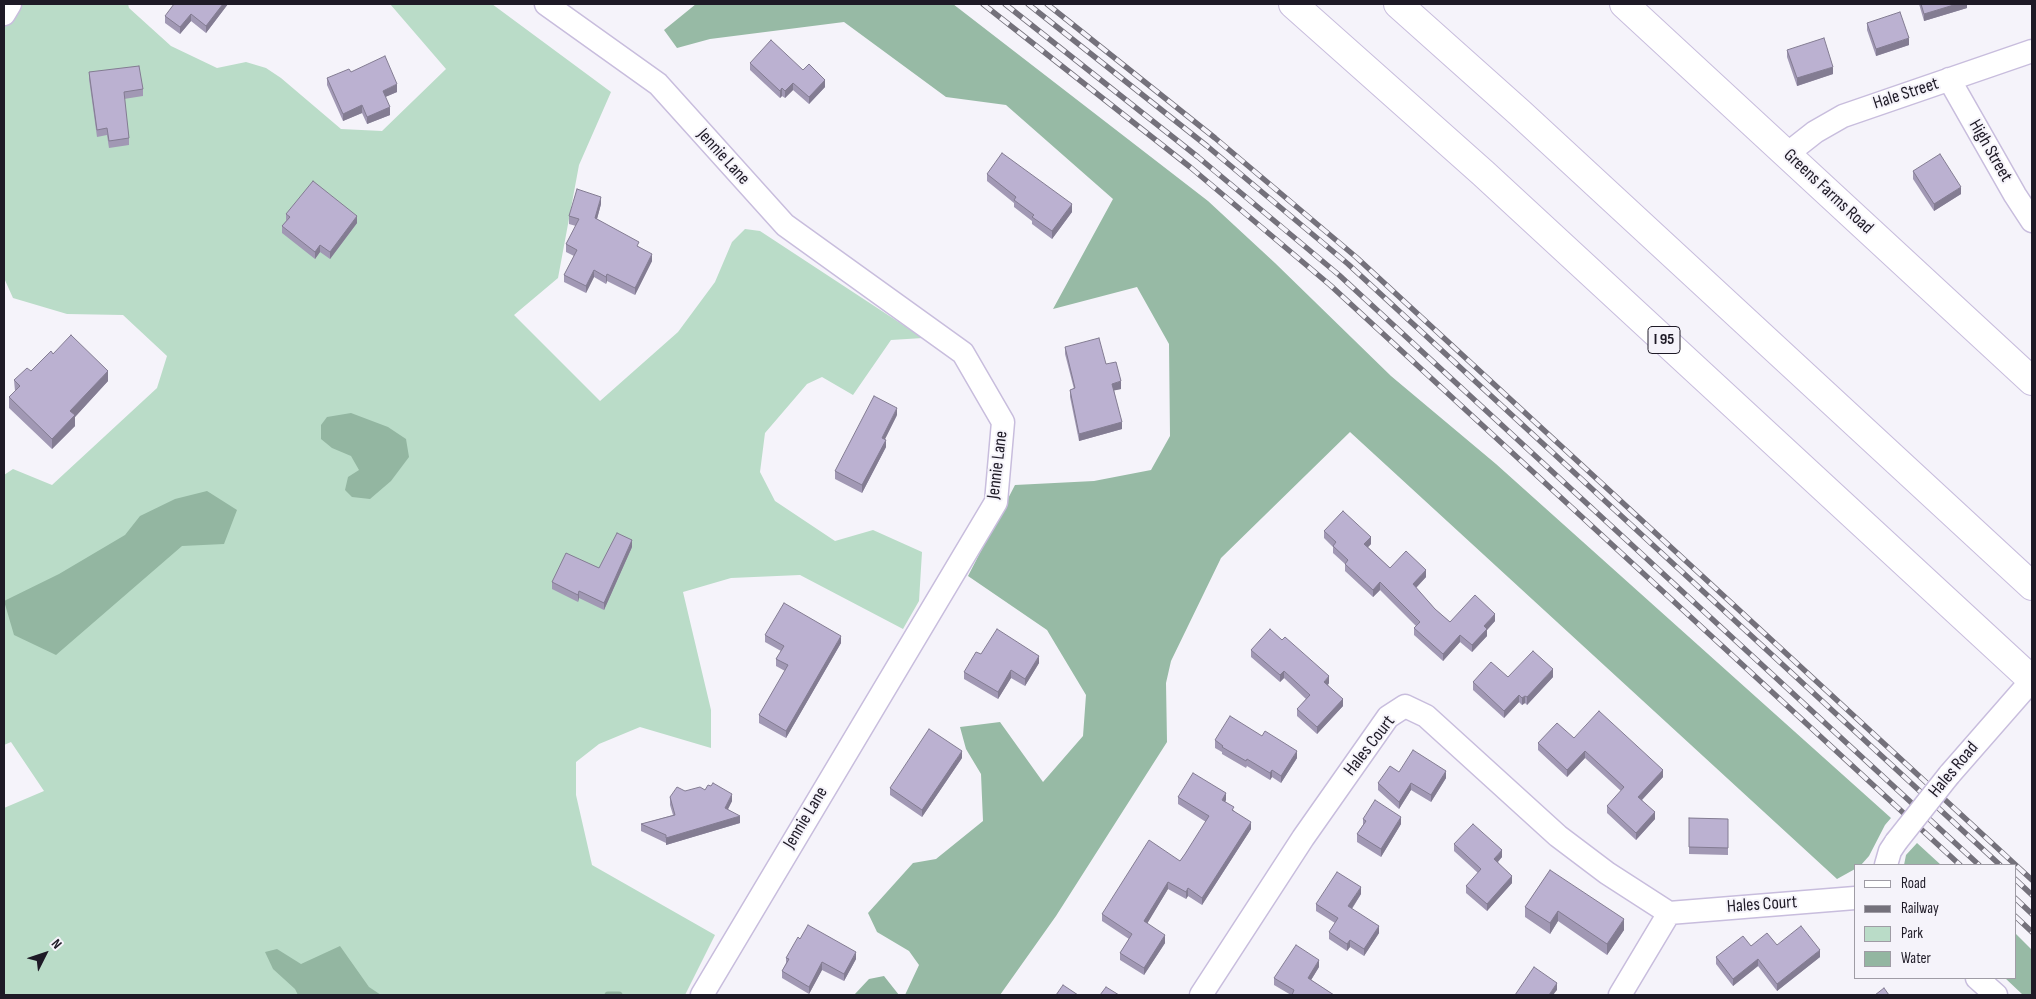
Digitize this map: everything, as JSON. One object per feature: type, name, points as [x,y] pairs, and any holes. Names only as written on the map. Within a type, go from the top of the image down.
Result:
[{"type":"main road","name":"I 95","points":[[1293,4],[1483,173],[2032,680]]},
{"type":"main road","points":[[1398,4],[1534,126],[2032,586]]},
{"type":"main road","name":"Greens Farms Road","points":[[1624,4],[2032,381]]},
{"type":"street","points":[[4,14],[10,4]]},
{"type":"street","name":"Jennie Lane","points":[[546,4],[658,84],[785,225],[963,353],[1003,422],[996,502],[702,995]]},
{"type":"street","name":"Hale Street","points":[[1787,154],[1815,132],[1843,116],[2032,51]]},
{"type":"street","name":"High Street","points":[[1949,80],[2032,221]]},
{"type":"street","name":"Hales Road","points":[[1886,864],[1890,851],[1896,842],[1949,775],[2032,680]]},
{"type":"street","name":"Hales Court","points":[[1201,995],[1303,838],[1388,717],[1405,706],[1426,716],[1558,836],[1607,873],[1669,913],[1854,898]]},
{"type":"street","points":[[1620,995],[1669,913]]},
{"type":"street","points":[[1978,979],[1996,995]]},
{"type":"green space","points":[[4,4],[128,4],[129,8],[171,46],[217,68],[246,62],[266,68],[281,78],[341,129],[382,131],[446,69],[390,4],[492,4],[611,92],[579,165],[558,278],[514,315],[600,401],[678,332],[715,282],[732,242],[745,229],[760,231],[923,338],[891,340],[853,395],[822,377],[807,384],[765,433],[760,472],[775,501],[835,541],[873,530],[922,552],[919,601],[903,629],[800,575],[731,578],[683,592],[711,710],[711,748],[640,727],[599,744],[576,762],[576,795],[592,865],[715,935],[685,995],[4,995],[4,808],[44,791],[11,742],[4,745],[4,475],[13,469],[52,485],[157,388],[167,356],[123,315],[67,314],[13,298],[4,278]]},
{"type":"shaded area","points":[[696,4],[953,4],[1208,201],[1391,376],[1496,464],[1891,818],[1885,825],[1869,856],[1862,864],[1854,864],[1854,870],[1837,879],[1350,432],[1221,558],[1171,661],[1166,683],[1167,742],[1056,916],[1000,995],[905,995],[919,965],[909,951],[877,932],[868,913],[913,863],[936,859],[983,821],[981,774],[966,749],[960,727],[1000,722],[1043,782],[1083,736],[1086,695],[1047,630],[968,576],[1015,485],[1094,481],[1151,470],[1170,436],[1169,344],[1137,287],[1053,309],[1113,199],[1006,105],[946,97],[844,22],[710,39],[677,48],[664,30]]},
{"type":"shaded area","points":[[1917,843],[1940,864],[1904,864],[1906,855]]},
{"type":"shaded area","points":[[2016,934],[2032,950],[2032,995],[2023,995],[2006,979],[2016,979]]},
{"type":"water","points":[[351,413],[388,427],[406,439],[409,457],[391,481],[370,499],[352,497],[345,490],[348,477],[359,470],[351,456],[332,448],[321,439],[321,425],[327,417]]},
{"type":"water","points":[[207,491],[237,510],[224,544],[182,546],[56,655],[14,635],[4,601],[59,574],[125,535],[140,516],[175,499]]},
{"type":"water","points":[[340,946],[369,987],[381,995],[298,995],[295,989],[273,969],[265,952],[277,949],[301,964]]},
{"type":"water","points":[[884,976],[899,995],[854,995],[869,979]]},
{"type":"building","points":[[174,4],[223,4],[206,26],[191,14],[180,27],[165,16]]},
{"type":"building","points":[[1921,4],[1957,4],[1924,14]]},
{"type":"building","points":[[1900,12],[1909,38],[1876,49],[1867,23]]},
{"type":"building","points":[[1824,38],[1833,67],[1797,78],[1787,50]]},
{"type":"building","points":[[771,40],[803,70],[809,64],[825,80],[809,97],[793,83],[785,91],[782,88],[780,91],[750,63]]},
{"type":"building","points":[[385,56],[397,84],[383,91],[390,107],[367,117],[362,105],[343,114],[327,78],[349,69],[351,72]]},
{"type":"building","points":[[139,66],[143,89],[124,92],[129,138],[109,141],[107,128],[97,130],[89,72]]},
{"type":"building","points":[[1002,153],[1072,204],[1052,231],[1032,217],[1034,215],[1014,200],[1016,197],[987,174]]},
{"type":"building","points":[[1940,154],[1961,187],[1934,204],[1913,171]]},
{"type":"building","points":[[313,181],[357,216],[330,252],[320,245],[315,252],[282,226],[290,217],[286,214]]},
{"type":"building","points":[[577,189],[601,197],[595,218],[639,242],[637,246],[652,254],[635,288],[607,274],[606,277],[594,270],[586,286],[564,275],[577,250],[566,244],[579,219],[569,216]]},
{"type":"building","points":[[71,335],[108,371],[70,411],[75,415],[52,439],[9,397],[20,386],[14,380],[27,368],[31,371],[51,351],[53,354]]},
{"type":"building","points":[[1099,338],[1106,364],[1116,362],[1121,381],[1112,384],[1122,422],[1079,434],[1070,390],[1075,388],[1065,347]]},
{"type":"building","points":[[874,396],[897,408],[882,438],[886,440],[862,485],[835,471]]},
{"type":"building","points":[[1343,511],[1371,537],[1364,544],[1390,568],[1406,551],[1426,570],[1413,584],[1435,609],[1450,622],[1475,595],[1495,614],[1484,626],[1487,629],[1472,645],[1460,635],[1443,654],[1414,628],[1420,622],[1380,582],[1373,590],[1345,564],[1348,560],[1333,546],[1336,542],[1324,531]]},
{"type":"building","points":[[617,533],[632,540],[604,603],[579,591],[578,595],[552,582],[566,553],[599,568]]},
{"type":"building","points":[[784,603],[841,636],[786,731],[759,715],[788,665],[776,659],[784,646],[765,635]]},
{"type":"building","points":[[997,629],[1039,656],[1025,679],[1011,670],[998,692],[964,672],[976,652],[981,654]]},
{"type":"building","points":[[1270,629],[1282,640],[1285,637],[1329,676],[1324,682],[1343,699],[1317,727],[1297,709],[1310,695],[1284,671],[1280,675],[1251,650]]},
{"type":"building","points":[[1533,651],[1553,669],[1527,697],[1522,698],[1519,695],[1504,711],[1473,682],[1491,662],[1508,677]]},
{"type":"building","points":[[1599,711],[1663,770],[1638,797],[1655,812],[1636,833],[1607,806],[1624,787],[1585,751],[1567,770],[1538,743],[1557,723],[1574,738]]},
{"type":"building","points":[[1230,716],[1262,736],[1265,731],[1297,751],[1281,776],[1272,770],[1270,773],[1247,759],[1246,761],[1222,747],[1215,740]]},
{"type":"building","points":[[929,729],[962,751],[922,810],[890,788]]},
{"type":"building","points":[[1413,750],[1446,771],[1431,795],[1411,783],[1399,802],[1378,783],[1390,766],[1399,772]]},
{"type":"building","points":[[1193,773],[1226,793],[1222,800],[1234,807],[1232,810],[1251,822],[1202,898],[1188,888],[1186,892],[1168,882],[1144,921],[1165,935],[1144,968],[1120,953],[1132,934],[1102,914],[1149,840],[1180,861],[1185,854],[1209,816],[1178,797]]},
{"type":"building","points":[[713,783],[732,794],[725,808],[740,816],[666,838],[666,835],[641,824],[675,815],[670,797],[677,787],[685,791],[700,787],[705,790],[708,785],[711,786]]},
{"type":"building","points":[[1375,800],[1401,817],[1381,849],[1357,834],[1366,821],[1363,819]]},
{"type":"building","points":[[1689,818],[1728,819],[1728,848],[1689,847]]},
{"type":"building","points":[[1473,824],[1502,850],[1494,859],[1512,876],[1487,904],[1466,886],[1481,869],[1454,844]]},
{"type":"building","points":[[1550,870],[1624,919],[1607,944],[1558,911],[1550,923],[1525,907]]},
{"type":"building","points":[[1337,872],[1361,887],[1348,906],[1379,926],[1364,949],[1350,940],[1347,944],[1329,932],[1338,918],[1316,904]]},
{"type":"building","points":[[808,925],[856,952],[844,974],[822,962],[809,987],[782,971],[789,959],[786,958],[798,937],[800,939]]},
{"type":"building","points":[[1801,926],[1820,950],[1777,984],[1758,959],[1733,979],[1716,957],[1743,936],[1751,946],[1767,933],[1777,945]]},
{"type":"building","points":[[1296,945],[1319,960],[1308,978],[1334,995],[1292,995],[1294,990],[1274,978]]},
{"type":"building","points":[[1534,967],[1557,983],[1549,995],[1515,995]]},
{"type":"building","points":[[1063,985],[1078,995],[1056,995]]},
{"type":"building","points":[[1106,987],[1119,995],[1100,995]]},
{"type":"building","points":[[1884,988],[1889,995],[1875,995]]},
{"type":"waterway","points":[[608,995],[619,995]]},
{"type":"railway","points":[[983,4],[1190,167],[1330,285],[1959,864]]},
{"type":"railway","points":[[1005,4],[1198,157],[1339,275],[1978,864]]},
{"type":"railway","points":[[1028,4],[1207,146],[1348,264],[1999,864]]},
{"type":"railway","points":[[1047,4],[1215,138],[1356,257],[2015,864]]},
{"type":"railway","points":[[2016,865],[2032,880]]},
{"type":"railway","points":[[2016,880],[2032,895]]},
{"type":"railway","points":[[2016,899],[2032,914]]},
{"type":"railway","points":[[2016,917],[2032,932]]}]
